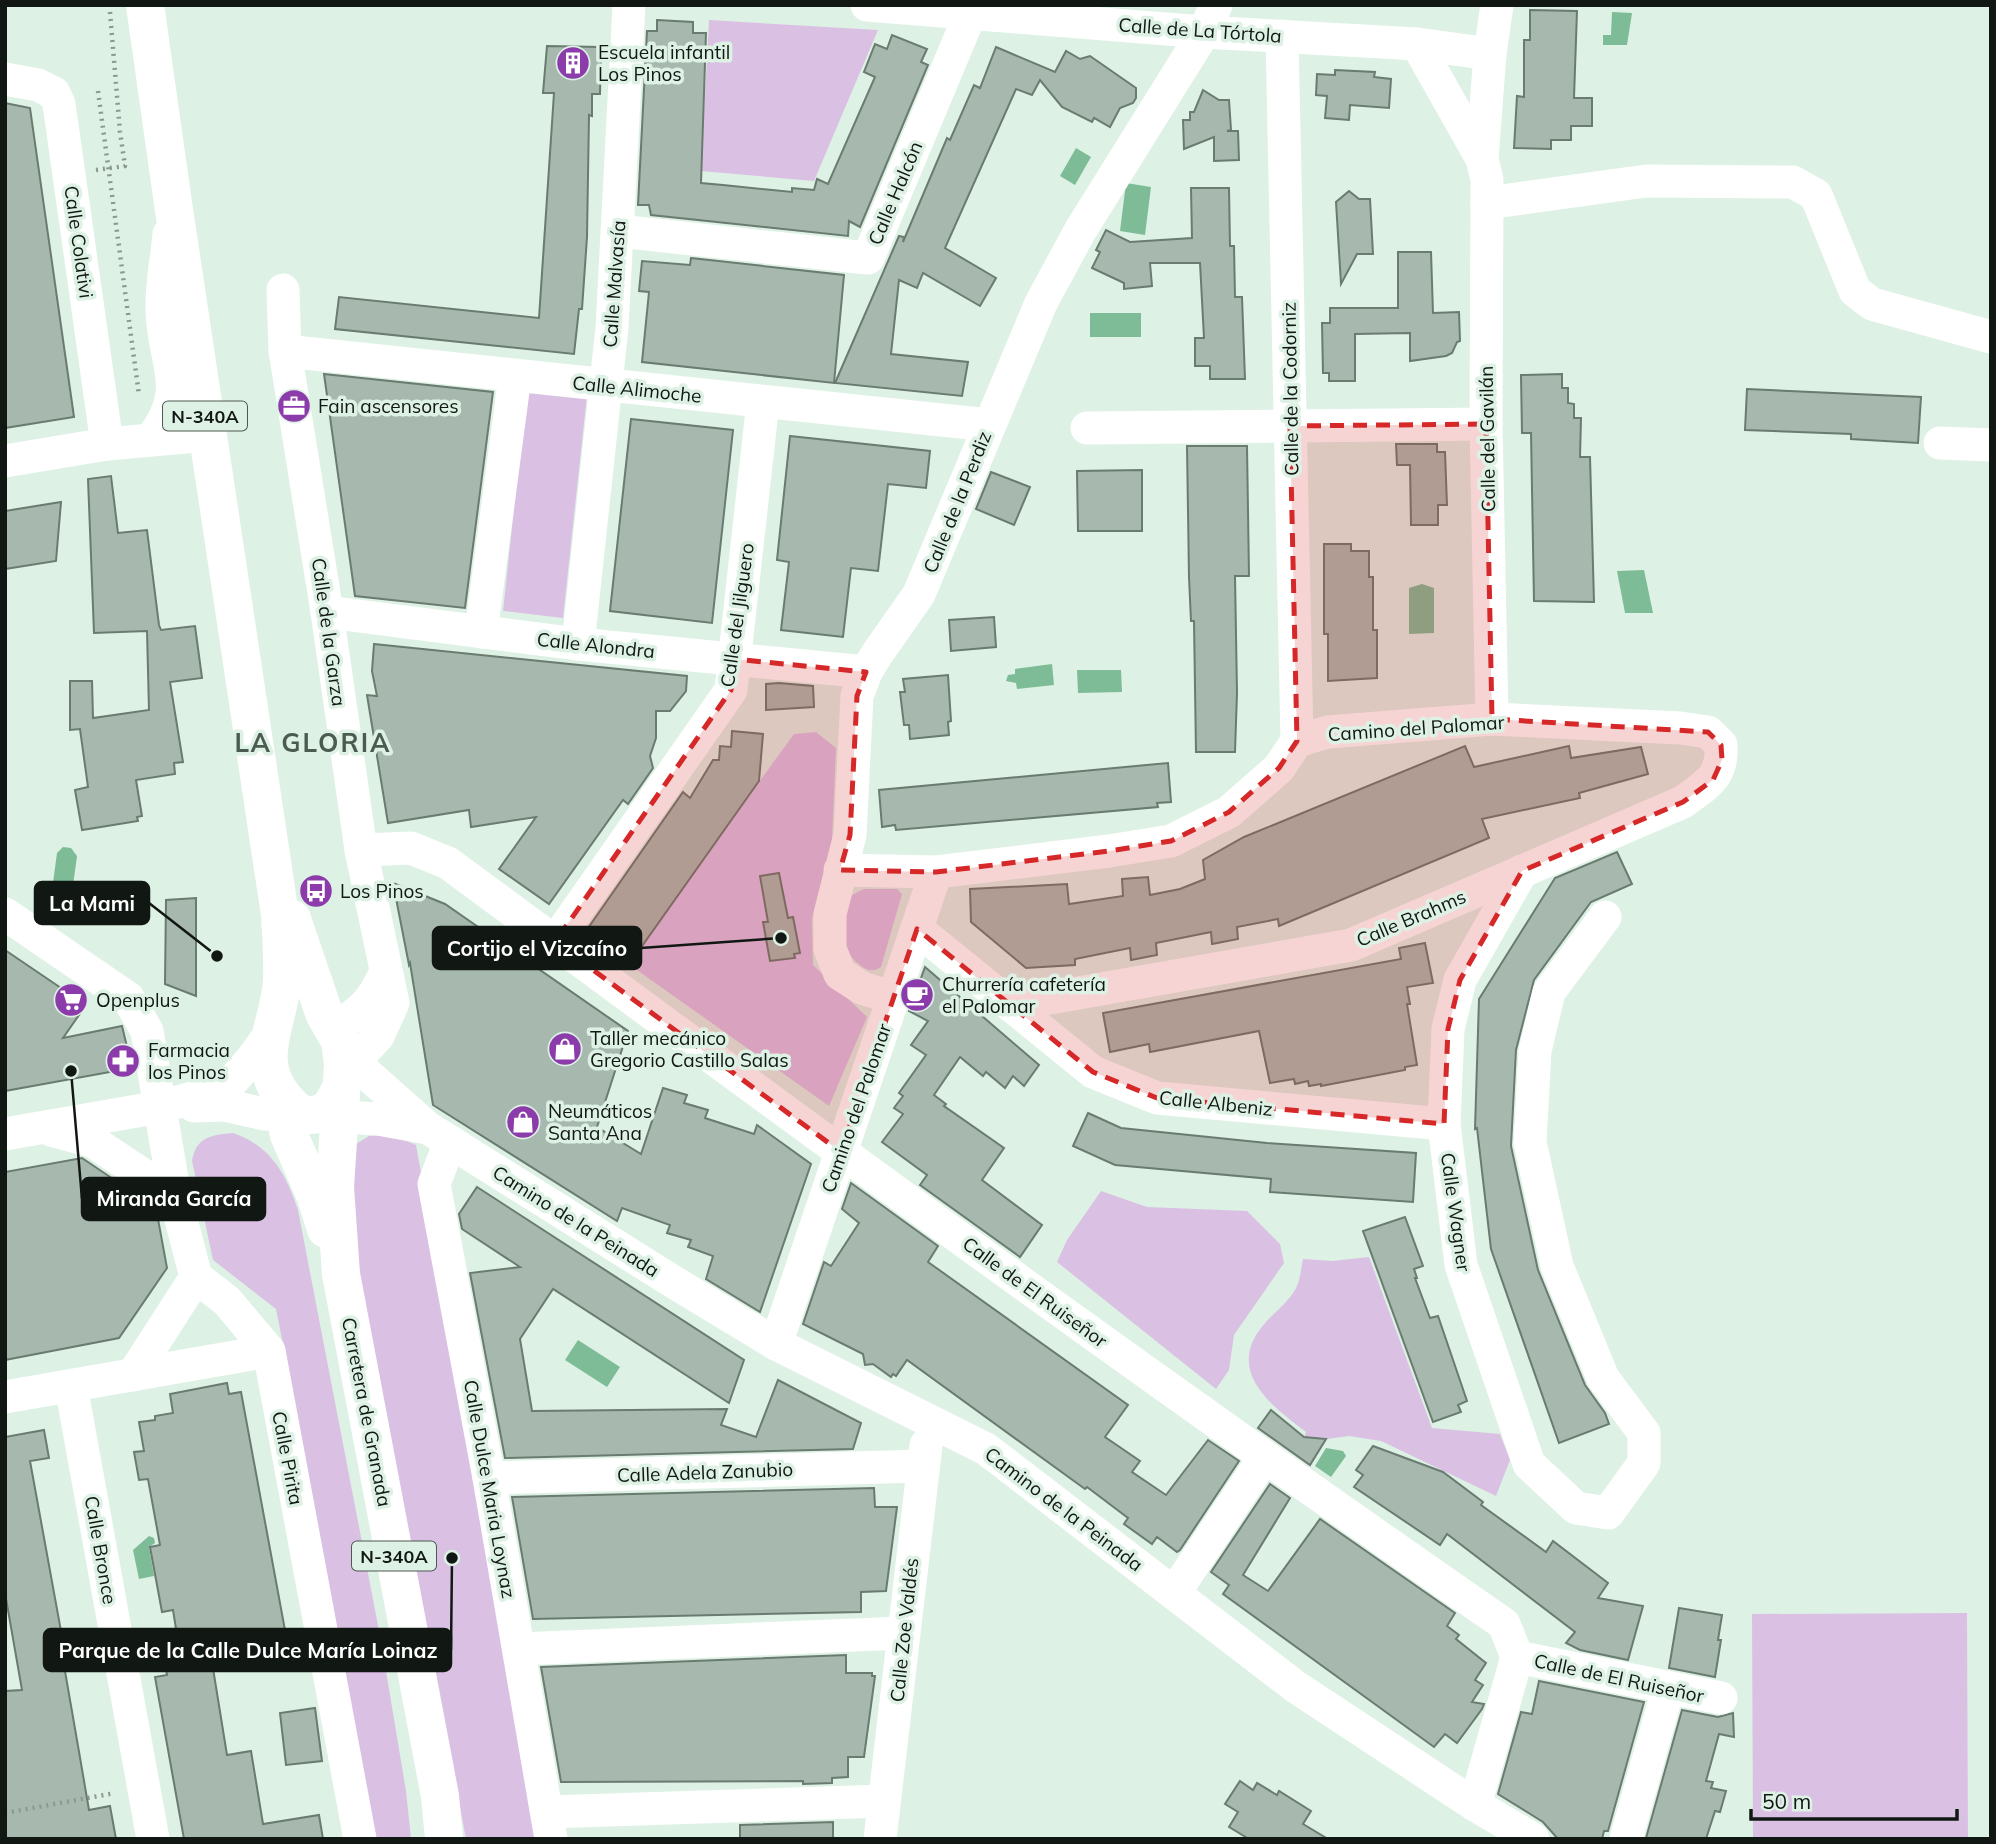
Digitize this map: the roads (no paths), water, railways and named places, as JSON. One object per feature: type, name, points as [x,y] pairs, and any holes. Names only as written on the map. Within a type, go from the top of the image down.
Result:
[{"type":"highway","name":"N-340A","points":[[145,5],[280,915],[282,982],[267,1049],[272,1079],[324,1077]]},
{"type":"highway","name":"N-340A","points":[[268,825],[324,1077],[341,1274]]},
{"type":"highway","points":[[272,1027],[283,1009],[295,1002],[315,1006],[324,1077]]},
{"type":"highway","name":"N-340A","points":[[324,1077],[289,1135],[316,1196],[341,1274]]},
{"type":"highway","name":"Carretera de Granada","points":[[341,1274],[440,1796],[444,1839]]},
{"type":"street","name":"Calle Malvasía","points":[[578,644],[607,386],[629,5]]},
{"type":"street","name":"Calle de La Tórtola","points":[[867,5],[1210,18],[1282,36],[1418,44],[1490,54]]},
{"type":"street","name":"Calle del Gavilán","points":[[1482,159],[1490,54],[1497,5]]},
{"type":"street","name":"Calle Halcón","points":[[618,230],[868,258],[972,9]]},
{"type":"street","name":"Calle de la Perdiz","points":[[893,998],[862,988],[840,974],[830,949],[830,914],[849,835],[857,696],[866,672],[919,594],[1041,303],[1080,230],[1210,18]]},
{"type":"street","name":"Calle de la Codorniz","points":[[1282,36],[1297,741]]},
{"type":"street","name":"Calle del Gavilán","points":[[1418,44],[1482,159],[1487,180],[1486,424],[1492,719]]},
{"type":"street","name":"Calle Colativi","points":[[5,79],[38,85],[54,93],[59,104],[107,444]]},
{"type":"street","points":[[1488,203],[1646,181],[1793,182],[1816,195],[1855,290],[1872,304],[1991,337]]},
{"type":"street","points":[[151,439],[166,421],[172,403],[173,386],[162,310],[173,204]]},
{"type":"street","name":"Calle de la Garza","points":[[283,290],[285,351],[327,612],[361,850],[389,988],[375,996],[357,1014],[324,1077]]},
{"type":"street","name":"Calle Alimoche","points":[[285,351],[989,425]]},
{"type":"street","points":[[481,632],[514,376]]},
{"type":"street","name":"Calle del Jilguero","points":[[555,942],[731,690],[763,402]]},
{"type":"street","points":[[1087,429],[1486,424]]},
{"type":"street","points":[[5,461],[107,444],[208,435]]},
{"type":"street","points":[[1940,443],[1991,445]]},
{"type":"street","name":"Calle Alondra","points":[[327,612],[578,644],[866,672]]},
{"type":"street","name":"Camino del Palomar","points":[[1297,741],[1328,732],[1492,719],[1680,728],[1708,732],[1721,745]]},
{"type":"street","points":[[840,870],[936,872],[1109,852],[1171,841],[1229,812],[1279,768],[1297,741]]},
{"type":"street","name":"Calle Brahms","points":[[1010,1005],[1350,945],[1683,802],[1713,780],[1722,760],[1721,745]]},
{"type":"street","name":"Calle de El Ruiseñor","points":[[361,850],[411,848],[448,863],[1264,1458],[1504,1624],[1517,1657],[1721,1698]]},
{"type":"street","name":"Calle Wagner","points":[[1522,871],[1460,980],[1448,1029],[1444,1124],[1461,1265],[1529,1464],[1576,1508],[1608,1513],[1644,1463],[1644,1433],[1603,1378],[1557,1266],[1530,1142],[1535,1051],[1549,992],[1605,917]]},
{"type":"street","name":"Camino del Palomar","points":[[776,1344],[936,872]]},
{"type":"street","points":[[5,915],[128,998],[147,1031],[175,1196],[196,1277],[133,1375]]},
{"type":"street","name":"Calle Albeniz","points":[[916,929],[1093,1072],[1157,1098],[1444,1124]]},
{"type":"street","points":[[5,1134],[160,1107],[225,1089],[253,1059],[272,1027]]},
{"type":"street","name":"Camino de la Peinada","points":[[324,1077],[367,1074],[439,1135]]},
{"type":"street","points":[[160,1107],[224,1105],[264,1114],[324,1077]]},
{"type":"street","name":"Camino de la Peinada","points":[[324,1077],[439,1135],[776,1344],[986,1449],[1296,1687],[1475,1805],[1533,1839]]},
{"type":"street","points":[[41,1127],[92,1141],[175,1196]]},
{"type":"street","name":"Calle Dulce Maria Loynaz","points":[[439,1135],[433,1184],[489,1478],[549,1825]]},
{"type":"street","name":"Calle Pirita","points":[[196,1277],[228,1301],[271,1362],[360,1839]]},
{"type":"street","points":[[5,1397],[133,1375],[271,1362]]},
{"type":"street","name":"Calle Bronce","points":[[71,1386],[153,1839]]},
{"type":"street","name":"Calle Zoe Valdés","points":[[880,1839],[922,1466],[930,1422]]},
{"type":"street","points":[[1175,1592],[1264,1458]]},
{"type":"street","name":"Calle Adela Zanubio","points":[[489,1478],[922,1466]]},
{"type":"street","points":[[519,1649],[903,1633]]},
{"type":"street","points":[[1475,1805],[1517,1657]]},
{"type":"street","points":[[1626,1839],[1668,1689]]},
{"type":"street","points":[[549,1825],[884,1801]]},
{"type":"place","name":"Escuela infantil Los Pinos","points":[[573,63]]},
{"type":"place","name":"Fain ascensores","points":[[294,406]]},
{"type":"place","name":"Los Pinos","points":[[316,891]]},
{"type":"place","name":"Cortijo el Vizcaíno","points":[[781,938]]},
{"type":"place","name":"La Mami","points":[[217,956]]},
{"type":"place","name":"Churrería cafetería el Palomar","points":[[917,995]]},
{"type":"place","name":"Openplus","points":[[71,1000]]},
{"type":"place","name":"Taller mecánico Gregorio Castillo Salas","points":[[565,1049]]},
{"type":"place","name":"Farmacia los Pinos","points":[[123,1061]]},
{"type":"place","name":"Miranda García","points":[[71,1071]]},
{"type":"place","name":"Neumáticos Santa Ana","points":[[523,1122]]},
{"type":"place","name":"Parque de la Calle Dulce María Loinaz","points":[[452,1558]]},
{"type":"district","name":"LA GLORIA","points":[[313,742]]}]
